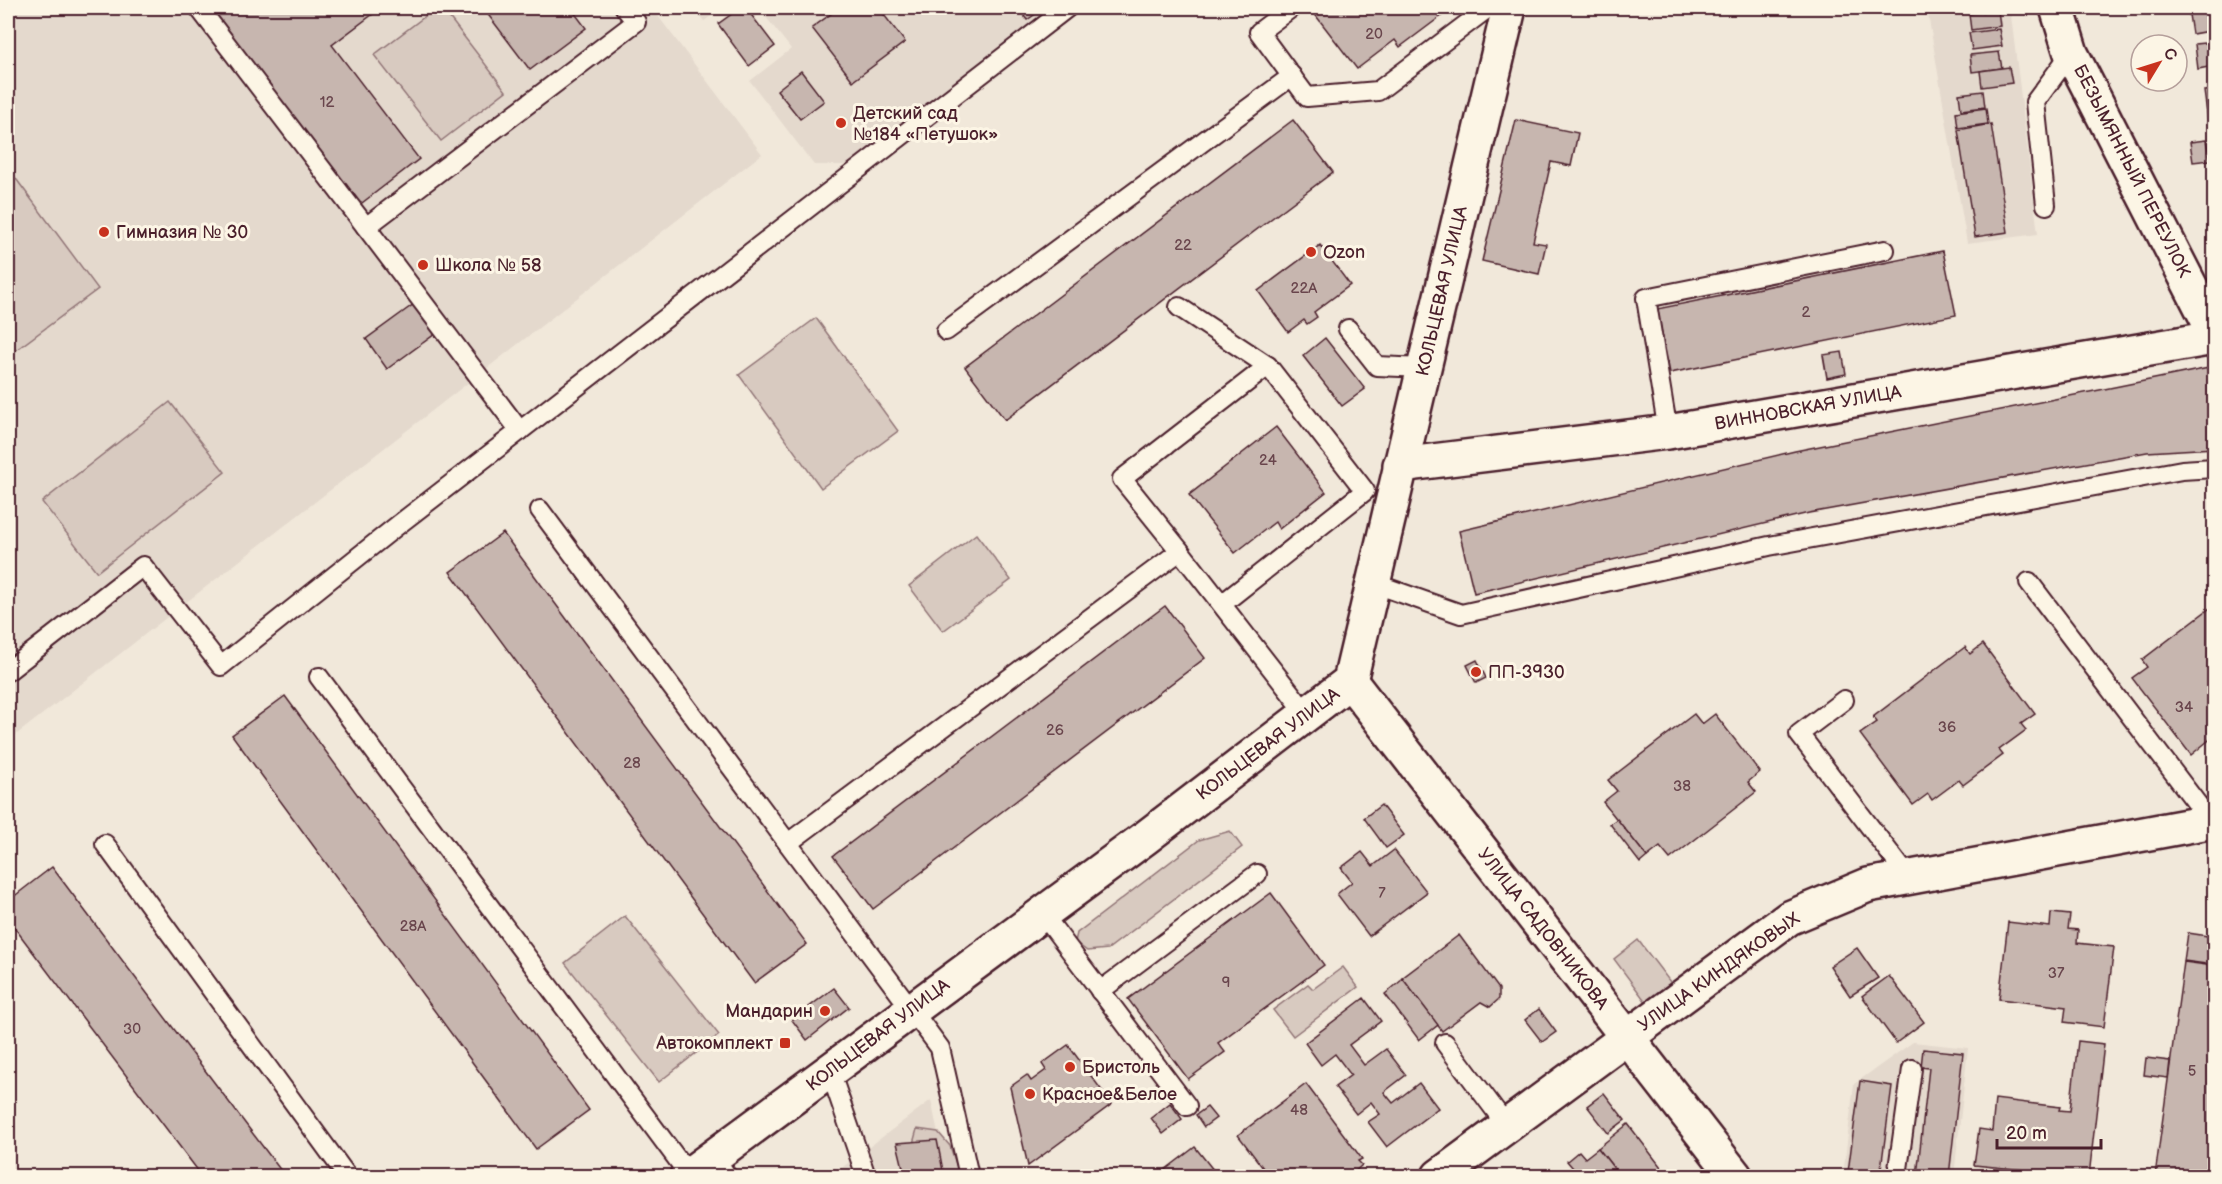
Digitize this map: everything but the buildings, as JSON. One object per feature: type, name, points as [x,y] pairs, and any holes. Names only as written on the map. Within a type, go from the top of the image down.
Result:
[{"type":"street","name":"БЕЗЫМЯННЫЙ ПЕРЕУЛОК","points":[[2057,8],[2071,53],[2214,332]]},
{"type":"street","name":"КОЛЬЦЕВАЯ УЛИЦА","points":[[704,1171],[830,1071],[1350,681],[1373,583],[1379,495],[1400,465],[1424,368],[1495,12]]},
{"type":"street","name":"ВИННОВСКАЯ УЛИЦА","points":[[1400,465],[1668,432],[2214,338]]},
{"type":"street","name":"УЛИЦА САДОВНИКОВА","points":[[1350,681],[1735,1176]]},
{"type":"street","name":"УЛИЦА КИНДЯКОВЫХ","points":[[1439,1176],[1789,918],[1868,885],[2213,821]]},
{"type":"lane","points":[[199,8],[519,431]]},
{"type":"lane","points":[[366,227],[636,22],[625,8]]},
{"type":"lane","points":[[8,671],[143,566],[221,666],[519,431],[1067,8]]},
{"type":"lane","points":[[1291,8],[1259,32],[1307,97],[1378,91],[1495,12]]},
{"type":"lane","points":[[2046,204],[2036,102],[2071,53]]},
{"type":"lane","points":[[946,331],[1292,76]]},
{"type":"lane","points":[[1668,432],[1646,298],[1885,250]]},
{"type":"lane","points":[[1179,307],[1268,366],[1379,495],[1222,604]]},
{"type":"lane","points":[[1348,329],[1377,366],[1424,368]]},
{"type":"lane","points":[[1268,366],[1122,479],[1307,714]]},
{"type":"lane","points":[[1373,583],[1461,614],[1769,546],[2182,470],[2214,468]]},
{"type":"lane","points":[[540,510],[940,1048],[969,1176]]},
{"type":"lane","points":[[788,843],[1180,551]]},
{"type":"lane","points":[[2029,582],[2213,821]]},
{"type":"lane","points":[[319,677],[704,1171]]},
{"type":"lane","points":[[1844,700],[1799,734],[1909,878]]},
{"type":"lane","points":[[105,844],[347,1176]]},
{"type":"lane","points":[[1100,991],[1257,874]]},
{"type":"lane","points":[[1042,913],[1187,1106]]},
{"type":"lane","points":[[1445,1043],[1508,1126]]},
{"type":"lane","points":[[1897,1176],[1912,1069]]},
{"type":"lane","points":[[830,1071],[866,1176]]},
{"type":"shaded area","points":[[8,8],[652,8],[762,154],[8,741]]},
{"type":"shaded area","points":[[436,8],[442,8],[506,91],[441,141],[374,55]]},
{"type":"shaded area","points":[[694,8],[723,8],[704,21]]},
{"type":"shaded area","name":"Детский сад №184 «Петушок»","points":[[759,8],[1051,8],[846,165],[814,165],[750,81],[791,49]]},
{"type":"shaded area","points":[[1927,8],[2010,8],[2038,234],[1967,243]]},
{"type":"shaded area","points":[[8,168],[98,289],[8,356]]},
{"type":"shaded area","points":[[816,318],[898,431],[821,488],[739,375]]},
{"type":"shaded area","points":[[170,402],[225,472],[97,572],[42,502]]},
{"type":"shaded area","points":[[976,534],[1011,580],[943,631],[909,586]]},
{"type":"shaded area","points":[[1230,831],[1242,847],[1108,949],[1087,951],[1075,942],[1077,933],[1199,840]]},
{"type":"shaded area","points":[[625,916],[719,1035],[659,1082],[565,963]]},
{"type":"shaded area","points":[[1638,940],[1674,987],[1649,1006],[1614,959]]},
{"type":"shaded area","points":[[1343,967],[1358,987],[1293,1036],[1273,1010],[1308,984],[1313,989]]},
{"type":"shaded area","points":[[1913,1042],[1968,1048],[1954,1176],[1843,1176],[1854,1084]]},
{"type":"shaded area","points":[[931,1100],[947,1176],[831,1176]]},
{"type":"shaded area","points":[[917,1129],[938,1132],[950,1146],[960,1176],[913,1176],[909,1158]]},
{"type":"place","name":"Детский сад №184 «Петушок»","points":[[841,123]]},
{"type":"place","name":"Гимназия № 30","points":[[104,232]]},
{"type":"place","name":"Ozon","points":[[1311,252]]},
{"type":"place","name":"Школа № 58","points":[[423,265]]},
{"type":"place","name":"ПП-3930","points":[[1476,672]]},
{"type":"place","name":"Мандарин","points":[[825,1011]]},
{"type":"place","name":"Автокомплект","points":[[785,1043]]},
{"type":"place","name":"Бристоль","points":[[1070,1067]]},
{"type":"place","name":"Красное&Белое","points":[[1030,1094]]}]
